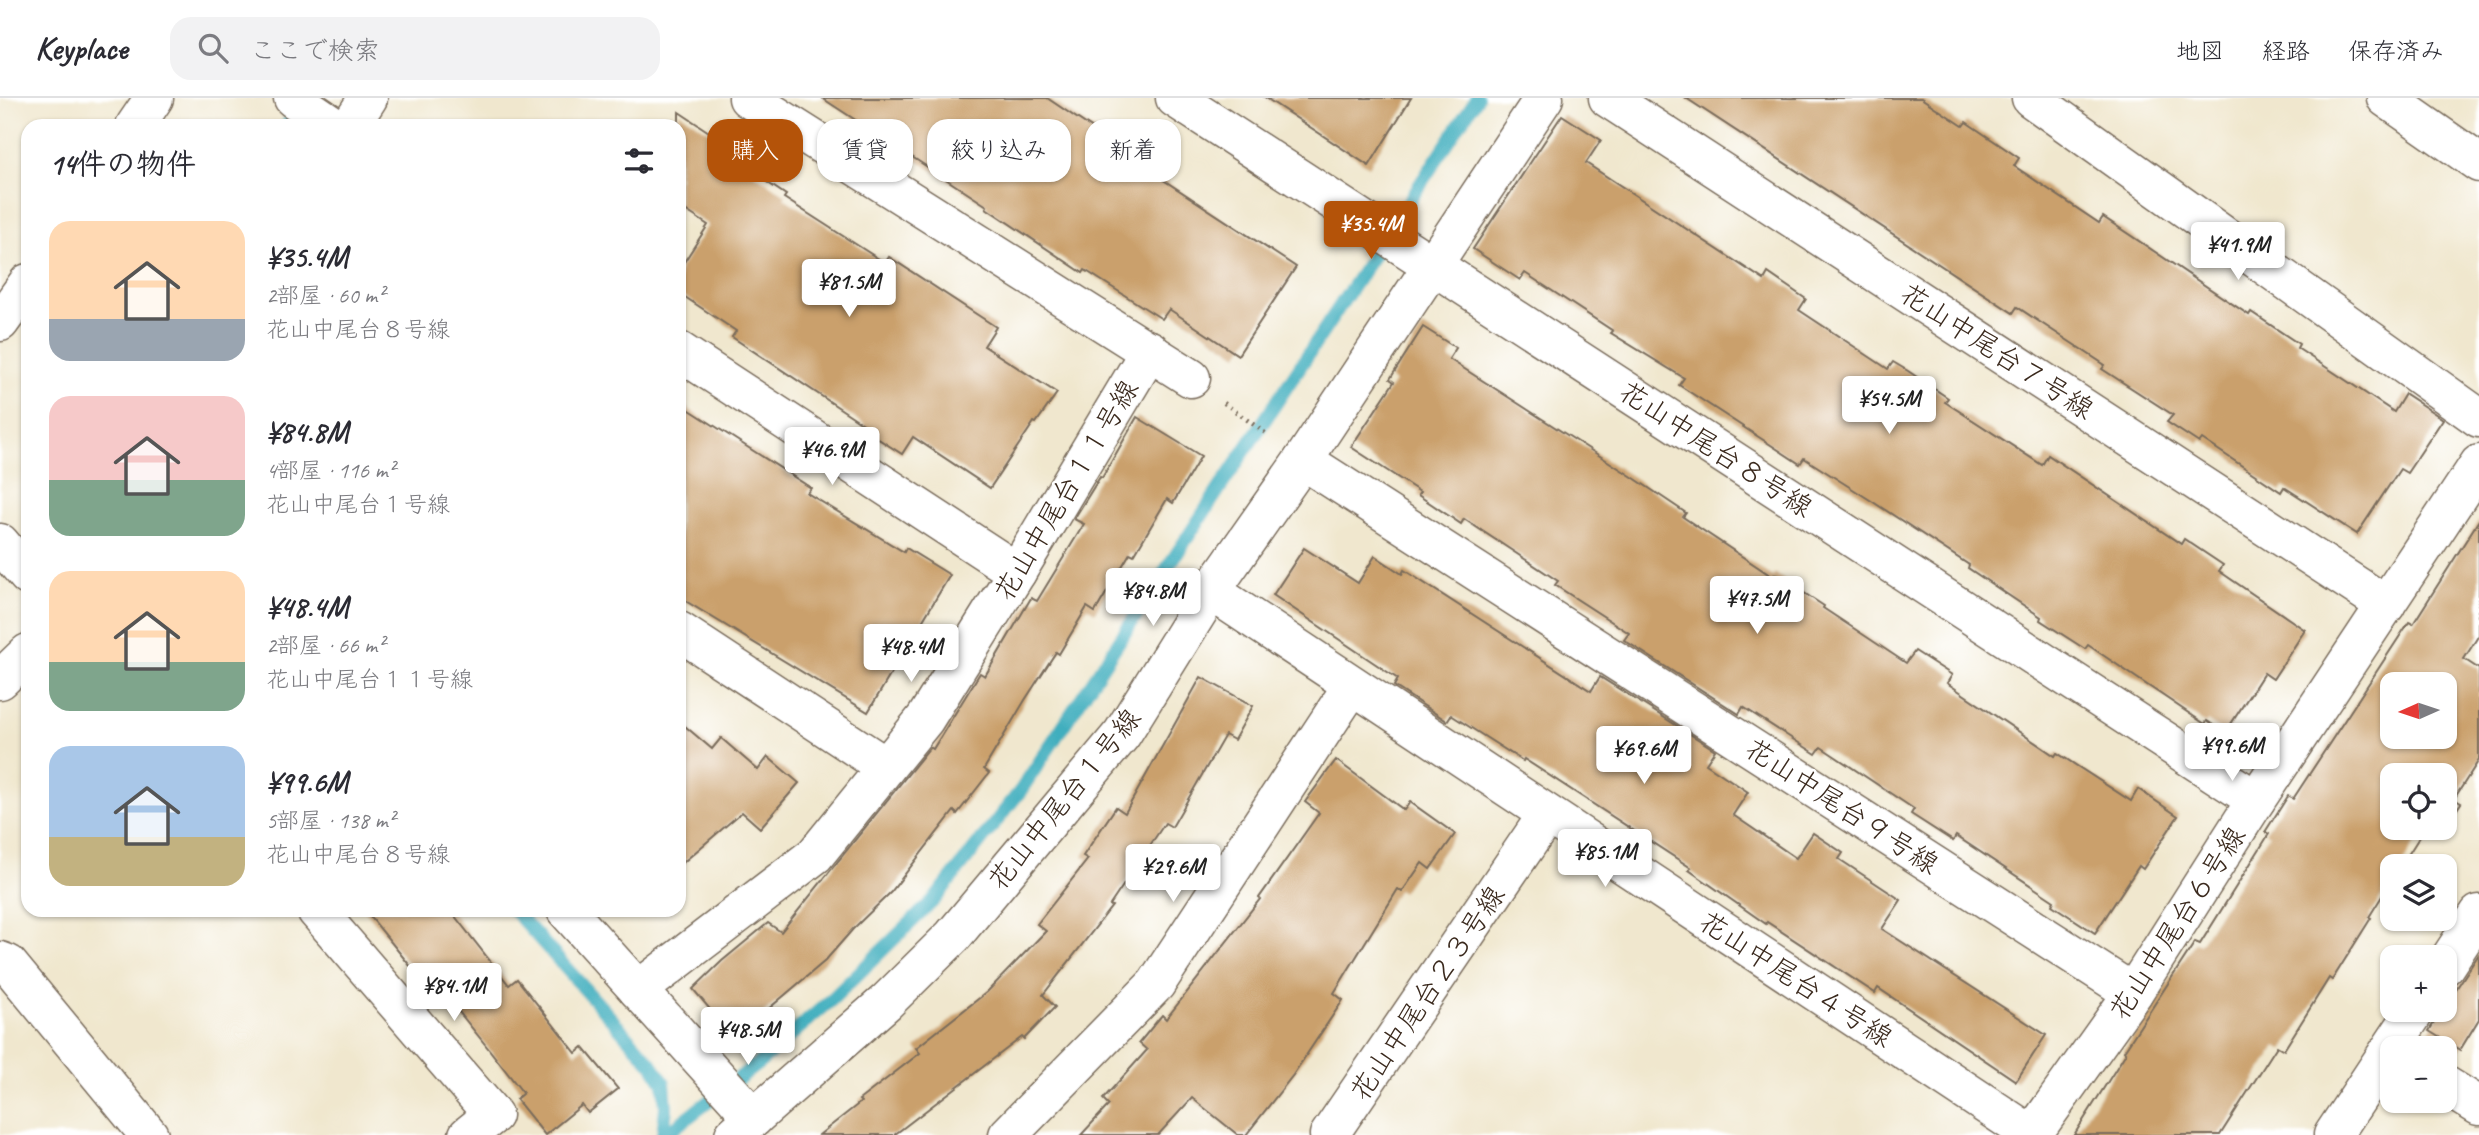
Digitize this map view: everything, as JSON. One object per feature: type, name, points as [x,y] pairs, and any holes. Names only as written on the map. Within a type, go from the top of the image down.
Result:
[{"type":"main road","points":[[140,119],[154,98]]},
{"type":"main road","points":[[293,98],[329,119]]},
{"type":"main road","points":[[343,119],[368,98]]},
{"type":"main road","name":"花山中尾台１１号線","points":[[748,98],[1191,378]]},
{"type":"main road","name":"花山中尾台８号線","points":[[1175,98],[2256,800]]},
{"type":"main road","name":"花山中尾台１号線","points":[[745,1121],[886,1002],[953,936],[1122,734],[1211,591],[1289,450],[1423,259],[1544,98]]},
{"type":"main road","name":"花山中尾台７号線","points":[[1608,98],[2386,605]]},
{"type":"main road","points":[[2031,98],[2479,418]]},
{"type":"main road","points":[[2386,98],[2479,163]]},
{"type":"main road","name":"花山中尾台１１号線","points":[[638,990],[815,855],[925,719],[1150,350]]},
{"type":"main road","points":[[686,356],[1017,572]]},
{"type":"main road","name":"花山中尾台９号線","points":[[1289,450],[2133,993]]},
{"type":"main road","name":"花山中尾台６号線","points":[[2032,1135],[2133,993],[2256,800],[2479,464]]},
{"type":"main road","points":[[0,543],[21,568]]},
{"type":"main road","name":"花山中尾台４号線","points":[[1211,591],[2032,1135]]},
{"type":"main road","points":[[686,636],[886,767]]},
{"type":"main road","points":[[0,680],[21,660]]},
{"type":"main road","points":[[1008,1135],[1156,984],[1352,686]]},
{"type":"main road","name":"花山中尾台２３号線","points":[[1329,1135],[1547,815]]},
{"type":"main road","points":[[2457,948],[2479,914]]},
{"type":"main road","points":[[322,917],[493,1115],[468,1135]]},
{"type":"main road","points":[[572,917],[706,1065],[745,1121]]},
{"type":"main road","points":[[0,961],[8,964],[149,1135]]},
{"type":"main road","points":[[2333,1135],[2380,1067]]},
{"type":"main road","points":[[2457,1092],[2479,1106]]},
{"type":"path","points":[[1236,411],[1289,450]]},
{"type":"building","points":[[822,98],[1047,98],[1085,124],[1085,182],[1167,182],[1296,267],[1238,355],[1169,309],[1162,319],[1085,270],[1083,273],[950,182],[1071,182],[1071,119],[927,119],[927,167],[913,158],[913,119],[854,119]]},
{"type":"building","points":[[1266,98],[1411,98],[1369,166]]},
{"type":"building","points":[[1686,98],[1921,98],[1963,126],[1966,122],[2019,158],[2014,166],[2099,223],[2103,217],[2249,315],[2251,312],[2299,344],[2297,348],[2394,412],[2405,394],[2443,419],[2407,473],[2400,469],[2357,534],[2284,487],[2281,492],[2202,439],[2199,443],[2167,422],[2173,415],[2102,369],[2105,365],[2017,307],[2013,313]]},
{"type":"building","points":[[679,112],[707,131],[707,182],[767,182],[786,195],[784,198],[885,263],[889,257],[996,327],[984,346],[1057,393],[990,488],[913,437],[902,454],[863,429],[865,425],[732,337],[736,331],[686,298],[686,259],[708,225],[686,211],[686,119],[679,119]]},
{"type":"building","points":[[1562,115],[1601,140],[1586,163],[1764,280],[1768,273],[1806,299],[1799,310],[1888,369],[1893,362],[1948,398],[1945,402],[2042,465],[2048,455],[2181,544],[2184,539],[2223,565],[2219,571],[2305,630],[2273,679],[2264,673],[2225,733],[2207,721],[2205,724],[2088,645],[2085,649],[2040,620],[2041,617],[1968,568],[1969,565],[1870,500],[1804,458],[1800,464],[1679,385],[1684,378],[1611,333],[1613,331],[1525,273],[1520,280],[1473,249]]},
{"type":"building","points":[[1423,327],[1456,348],[1449,359],[1686,513],[1683,517],[1773,577],[1775,574],[1906,663],[1915,651],[1952,675],[1947,683],[2055,756],[2057,753],[2131,801],[2138,789],[2178,816],[2143,869],[2139,866],[2095,933],[2052,905],[2054,901],[1956,836],[1953,841],[1911,814],[1914,809],[1821,747],[1816,754],[1743,707],[1739,714],[1624,640],[1629,633],[1555,585],[1558,581],[1464,519],[1461,524],[1418,495],[1420,492],[1351,447],[1394,382],[1390,379]]},
{"type":"building","points":[[686,408],[811,488],[807,493],[904,552],[906,548],[950,575],[868,712],[686,601]]},
{"type":"building","points":[[1137,417],[1201,456],[1173,503],[1167,499],[1134,555],[1130,553],[1095,612],[1087,607],[1059,654],[1056,652],[1025,700],[984,769],[989,773],[957,814],[954,811],[891,892],[825,961],[734,1038],[693,989],[768,923],[781,932],[930,747],[933,749],[980,673],[985,676],[1031,598],[1037,601],[1084,524],[1074,519],[1100,477],[1102,478]]},
{"type":"building","points":[[2479,520],[2479,635],[2464,659],[2479,669],[2479,760],[2457,794],[2457,763],[2380,763],[2380,840],[2417,840],[2409,854],[2380,854],[2380,899],[2369,917],[2371,918],[2284,1050],[2277,1046],[2220,1135],[2074,1135],[2126,1053],[2124,1051],[2195,942],[2200,944],[2269,834],[2265,832],[2288,796],[2293,799],[2409,622],[2413,624]]},
{"type":"building","points":[[1304,548],[1358,583],[1375,556],[1402,574],[1404,570],[1591,691],[1600,677],[1715,750],[1706,764],[1748,792],[1733,815],[1796,858],[1813,833],[1843,853],[1839,859],[1901,900],[1882,929],[2046,1035],[2016,1081],[1878,988],[1875,993],[1767,922],[1766,924],[1689,870],[1691,868],[1524,759],[1523,761],[1451,715],[1447,721],[1394,686],[1398,679],[1273,595]]},
{"type":"building","points":[[1201,677],[1253,706],[1234,740],[1225,735],[1172,827],[1165,823],[1110,905],[1112,906],[1043,995],[1055,1007],[1024,1039],[1022,1037],[894,1135],[819,1135],[920,1053],[916,1048],[987,992],[1046,931],[1037,924],[1088,859],[1083,856],[1116,807],[1125,813]]},
{"type":"building","points":[[686,727],[712,749],[721,738],[758,770],[768,757],[799,783],[760,828],[742,812],[686,860]]},
{"type":"building","points":[[1336,760],[1404,810],[1410,802],[1455,834],[1430,869],[1422,863],[1402,892],[1398,889],[1334,993],[1343,1000],[1293,1075],[1246,1135],[1238,1135],[1192,1098],[1158,1135],[1081,1135],[1109,1105],[1103,1099],[1147,1050],[1139,1043],[1162,1015],[1166,1019],[1260,899],[1319,813],[1305,802]]},
{"type":"building","points":[[371,917],[456,917],[509,985],[517,979],[576,1053],[583,1047],[618,1089],[588,1113],[582,1105],[545,1135],[516,1099],[523,1093],[488,1048],[439,987],[432,993]]},
{"type":"building","points":[[2479,954],[2479,1019],[2460,1050],[2457,1048],[2457,1036],[2437,1036],[2429,1031],[2435,1022],[2457,1022],[2457,988]]},
{"type":"waterway","points":[[665,1135],[760,1062],[829,1002],[935,899],[1021,790],[1477,98]]},
{"type":"waterway","points":[[292,119],[301,105]]},
{"type":"waterway","points":[[520,917],[651,1063],[664,1083],[666,1107],[663,1135]]}]
